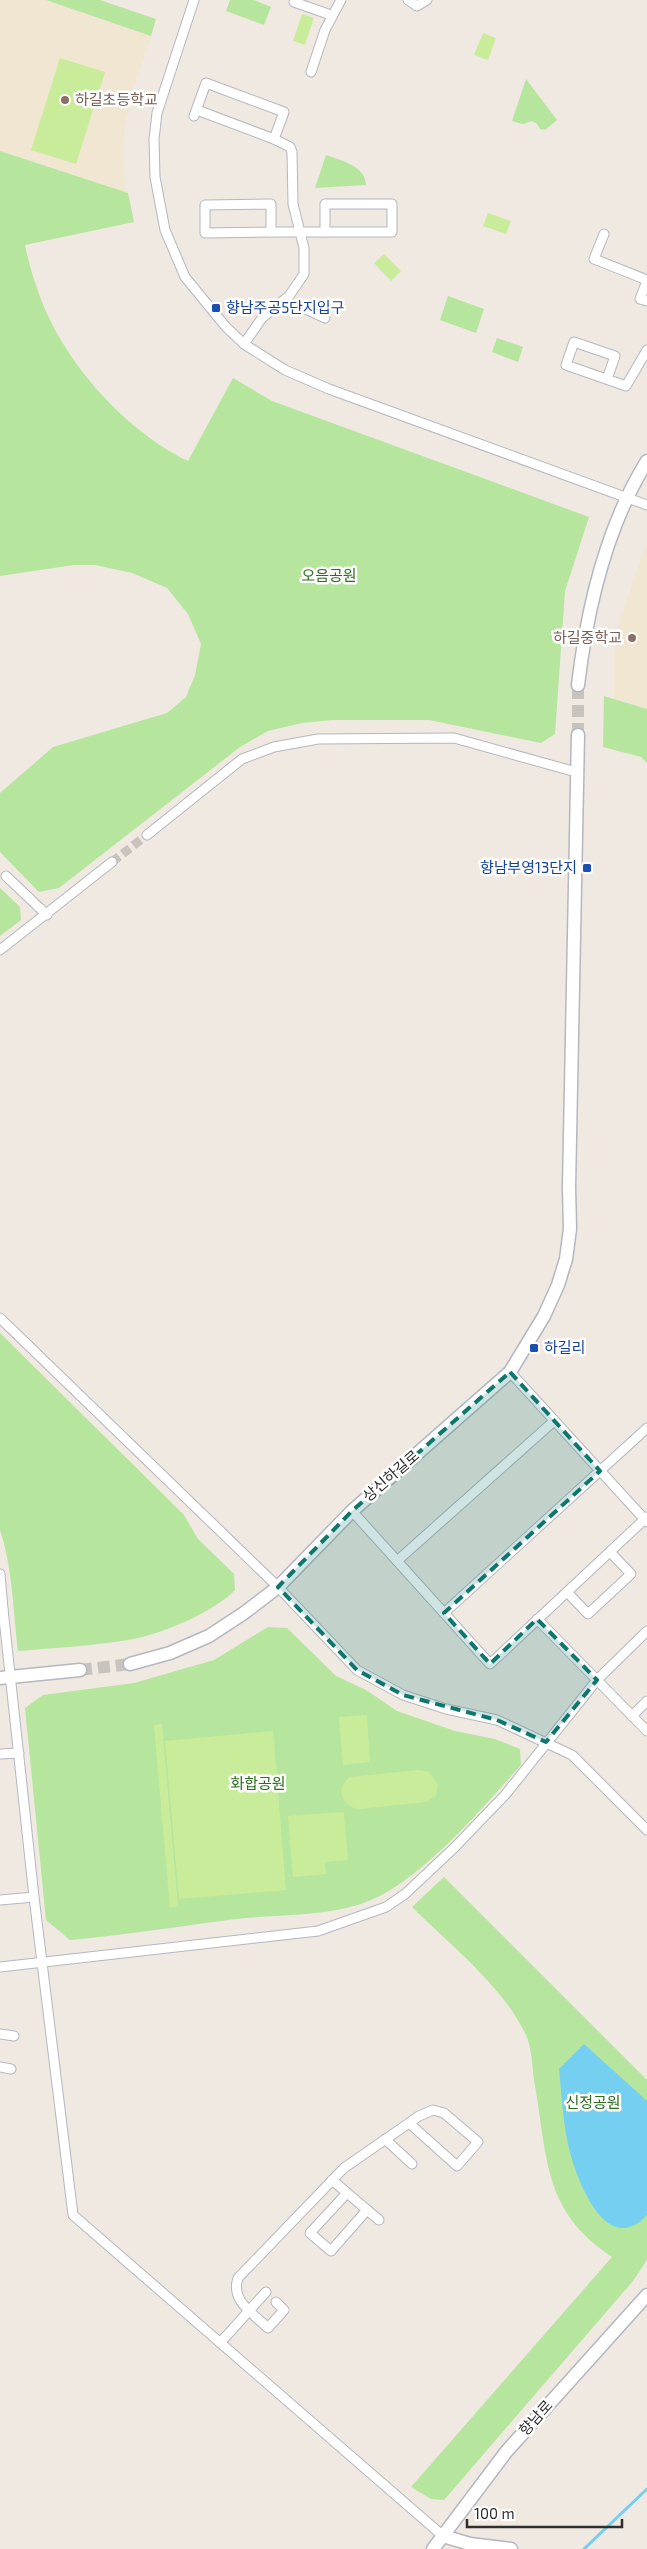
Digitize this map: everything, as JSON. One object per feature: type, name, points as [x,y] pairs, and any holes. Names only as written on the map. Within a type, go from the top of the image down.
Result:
[{"type":"street","points":[[194,0],[157,113],[154,139],[155,177],[165,230],[185,277],[226,328],[244,344],[285,370],[329,389],[647,505]]},
{"type":"street","points":[[311,72],[331,16],[341,0]]},
{"type":"street","points":[[408,0],[417,6],[427,0]]},
{"type":"street","points":[[294,2],[331,16]]},
{"type":"street","points":[[244,344],[262,318],[289,296],[304,274],[305,254],[293,204],[292,152],[290,147],[274,138],[195,113],[206,83],[284,112],[274,138]]},
{"type":"street","points":[[272,232],[271,204],[204,205],[205,233],[392,232],[393,202],[325,204],[325,232]]},
{"type":"street","points":[[604,234],[594,260],[647,281],[640,299],[647,301]]},
{"type":"street","points":[[279,304],[301,307],[325,318]]},
{"type":"street","points":[[607,379],[615,356],[574,342],[566,365],[626,386],[647,350]]},
{"type":"street","points":[[578,685],[583,640],[596,579],[628,498],[647,461]]},
{"type":"street","name":"상신하길로","points":[[130,1664],[170,1653],[208,1636],[278,1587],[352,1510],[510,1372],[544,1316],[558,1285],[566,1260],[570,1229],[569,1187],[578,735]]},
{"type":"street","points":[[147,835],[242,759],[274,748],[318,739],[454,738],[576,772]]},
{"type":"street","points":[[0,950],[112,862]]},
{"type":"street","points":[[6,876],[47,914]]},
{"type":"street","points":[[0,1318],[278,1587],[357,1670],[403,1695],[446,1709],[497,1720],[572,1755],[647,1830]]},
{"type":"street","points":[[352,1510],[490,1664],[646,1520],[510,1372]]},
{"type":"street","points":[[397,1561],[554,1421]]},
{"type":"street","points":[[444,1613],[647,1428]]},
{"type":"street","points":[[567,1592],[588,1614],[631,1574],[610,1552]]},
{"type":"street","points":[[0,1574],[6,1677],[19,1753],[41,1963],[73,2215],[443,2536],[470,2544],[511,2549]]},
{"type":"street","points":[[537,1619],[647,1731]]},
{"type":"street","points":[[0,1968],[318,1931],[386,1907],[406,1894],[505,1795],[597,1680],[647,1631]]},
{"type":"street","points":[[6,1677],[80,1670]]},
{"type":"street","points":[[632,1716],[647,1701]]},
{"type":"street","points":[[0,1754],[19,1753]]},
{"type":"street","points":[[0,1900],[34,1897]]},
{"type":"street","points":[[0,2034],[14,2036]]},
{"type":"street","points":[[0,2067],[11,2069]]},
{"type":"street","points":[[276,2302],[284,2310],[268,2328],[236,2293],[238,2278],[344,2168],[409,2122],[433,2110],[444,2113],[478,2142],[457,2166],[409,2122]]},
{"type":"street","points":[[385,2140],[412,2164]]},
{"type":"street","points":[[332,2180],[379,2220]]},
{"type":"street","points":[[347,2193],[310,2233],[331,2251],[367,2210]]},
{"type":"street","points":[[220,2343],[266,2292]]},
{"type":"street","name":"향남로","points":[[433,2549],[506,2452],[647,2295]]},
{"type":"highlighted area","points":[[510,1372],[600,1471],[444,1613],[490,1664],[537,1619],[597,1680],[546,1742],[497,1720],[403,1695],[357,1670],[278,1587],[352,1511]]},
{"type":"shaded area","name":"하길초등학교","points":[[0,0],[46,0],[151,36],[132,93],[125,126],[123,152],[126,193],[0,151]]},
{"type":"shaded area","name":"하길중학교","points":[[647,544],[647,709],[614,698],[614,657],[620,619]]},
{"type":"green space","points":[[46,0],[100,0],[156,19],[151,36]]},
{"type":"green space","points":[[230,0],[254,0],[271,7],[264,25],[226,11]]},
{"type":"green space","points":[[302,14],[314,18],[305,45],[293,41]]},
{"type":"green space","points":[[483,33],[496,38],[488,60],[474,55]]},
{"type":"green space","points":[[60,58],[105,72],[76,164],[31,150]]},
{"type":"green space","points":[[526,79],[557,120],[545,130],[540,129],[532,121],[523,124],[512,121]]},
{"type":"green space","name":"오음공원","points":[[0,151],[128,193],[134,222],[25,245],[46,312],[76,363],[95,388],[117,410],[163,447],[188,461],[233,378],[272,401],[589,517],[565,591],[555,734],[541,743],[429,720],[333,720],[302,723],[268,731],[240,747],[59,888],[39,892],[0,852],[0,793],[53,747],[167,713],[186,697],[195,675],[201,644],[188,614],[167,588],[132,573],[95,565],[74,565],[0,576]]},
{"type":"green space","points":[[326,155],[357,168],[365,178],[366,185],[315,188]]},
{"type":"green space","points":[[488,213],[511,221],[506,234],[483,226]]},
{"type":"green space","points":[[384,254],[401,271],[391,281],[374,263]]},
{"type":"green space","points":[[448,296],[484,309],[476,333],[440,320]]},
{"type":"green space","points":[[497,338],[523,347],[518,362],[492,352]]},
{"type":"green space","points":[[604,696],[647,709],[647,763],[641,757],[603,747]]},
{"type":"green space","points":[[0,888],[20,907],[21,920],[0,936]]},
{"type":"green space","points":[[0,1333],[184,1515],[198,1539],[234,1574],[235,1590],[226,1598],[214,1607],[185,1622],[140,1638],[73,1647],[18,1651],[8,1560],[0,1530]]},
{"type":"green space","name":"화합공원","points":[[268,1627],[287,1628],[336,1676],[366,1690],[397,1711],[455,1731],[495,1739],[520,1749],[521,1765],[441,1850],[405,1880],[369,1901],[332,1911],[236,1919],[70,1940],[46,1920],[25,1708],[43,1695],[134,1683],[214,1660]]},
{"type":"green space","points":[[367,1715],[370,1762],[343,1765],[339,1717]]},
{"type":"green space","points":[[162,1724],[178,1907],[170,1908],[154,1725]]},
{"type":"green space","points":[[273,1731],[286,1890],[179,1899],[165,1741]]},
{"type":"green space","points":[[419,1770],[429,1772],[438,1785],[436,1795],[427,1802],[359,1809],[348,1805],[342,1796],[345,1781],[350,1777]]},
{"type":"green space","points":[[344,1812],[348,1860],[325,1862],[326,1874],[293,1877],[288,1816]]},
{"type":"green space","name":"신정공원","points":[[444,1877],[647,2080],[647,2260],[633,2281],[444,2500],[431,2499],[411,2487],[612,2257],[589,2239],[572,2220],[560,2200],[546,2157],[530,2046],[516,2017],[504,2000],[475,1967],[412,1907]]},
{"type":"water","points":[[584,2044],[647,2101],[647,2215],[633,2226],[620,2228],[608,2223],[598,2213],[581,2184],[568,2145],[564,2124],[559,2069]]},
{"type":"waterway","points":[[584,2549],[647,2489]]},
{"type":"tunnel","points":[[578,685],[578,735]]},
{"type":"tunnel","points":[[112,862],[147,835]]},
{"type":"tunnel","points":[[80,1670],[130,1664]]},
{"type":"place","name":"하길초등학교","points":[[65,100]]},
{"type":"place","name":"향남주공5단지입구","points":[[216,308]]},
{"type":"place","name":"하길중학교","points":[[632,638]]},
{"type":"place","name":"향남부영13단지","points":[[587,868]]},
{"type":"place","name":"하길리","points":[[534,1348]]}]
